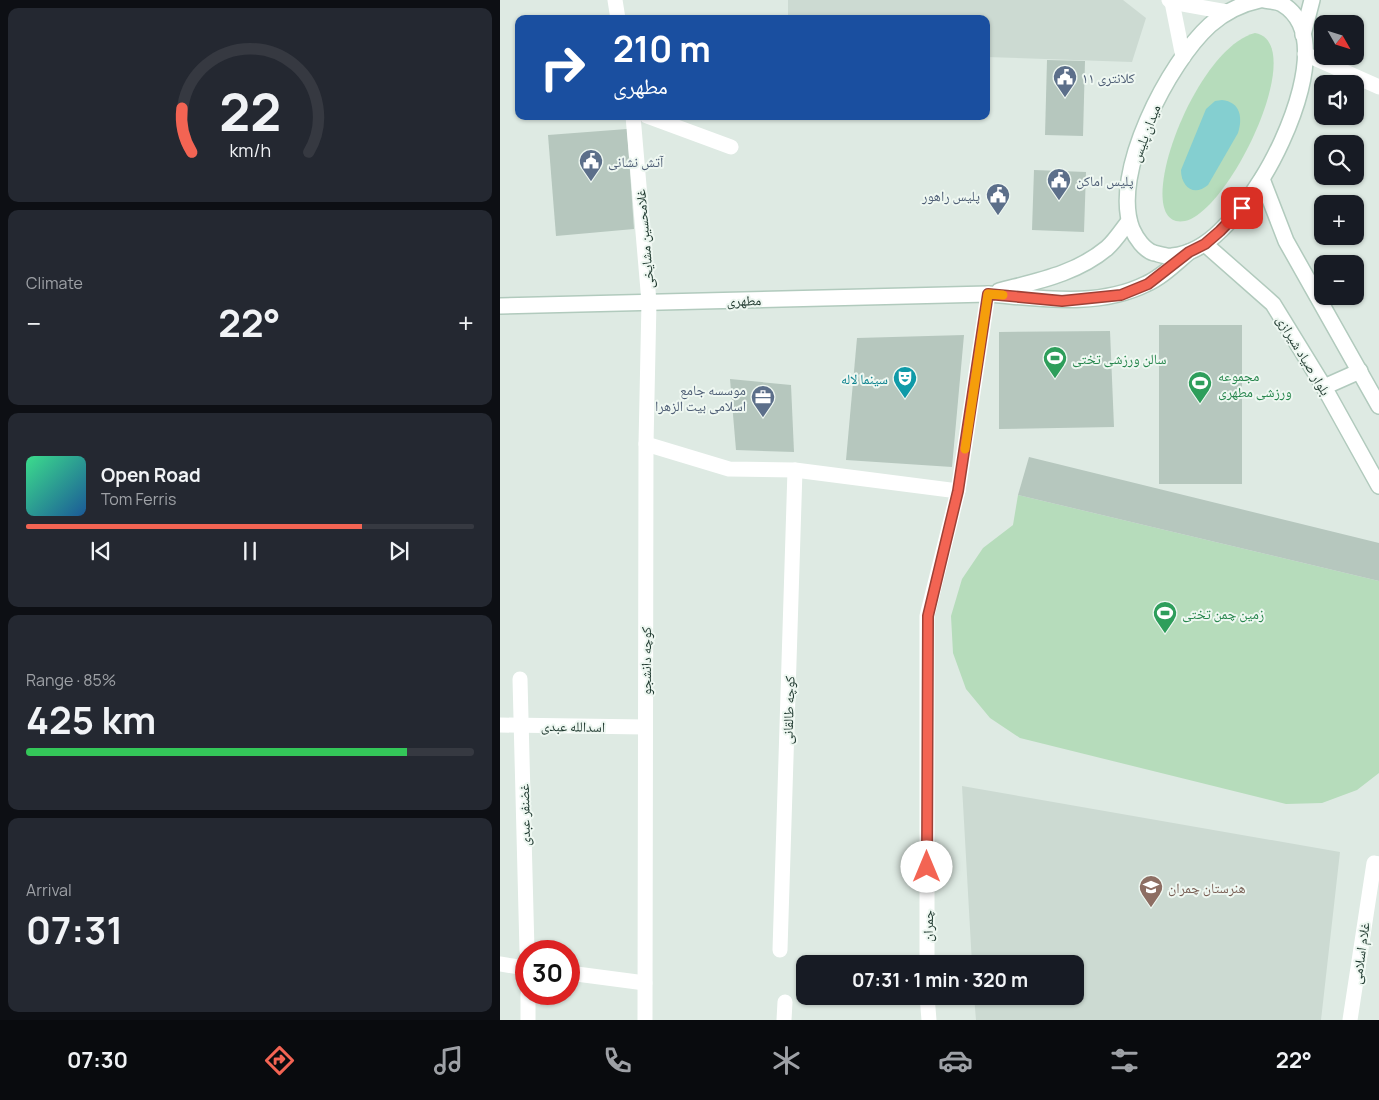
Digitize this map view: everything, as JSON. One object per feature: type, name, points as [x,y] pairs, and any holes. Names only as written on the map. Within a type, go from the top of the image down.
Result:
[{"type":"street","points":[[615,0],[617,15]]},
{"type":"street","name":"میدان پلیس","points":[[1260,0],[1243,4],[1227,12],[1209,26],[1183,57],[1158,98],[1139,141],[1128,183],[1129,221],[1136,238],[1151,252],[1171,257],[1189,252],[1205,244],[1235,216],[1262,179],[1284,136],[1293,115],[1304,73],[1303,35],[1296,18],[1281,4],[1264,0]]},
{"type":"street","points":[[1303,35],[1312,0]]},
{"type":"street","points":[[1183,57],[1171,1],[1227,12]]},
{"type":"street","points":[[1305,54],[1379,87]]},
{"type":"street","name":"غلامحسین مشایخی","points":[[633,120],[649,302]]},
{"type":"street","points":[[658,120],[731,147]]},
{"type":"street","points":[[1262,179],[1286,241],[1379,406]]},
{"type":"street","name":"مطهری","points":[[988,294],[1060,275],[1085,264],[1109,247],[1129,221]]},
{"type":"street","name":"بلوار صیاد شیرازی","points":[[1205,244],[1273,304],[1324,387],[1379,486]]},
{"type":"street","name":"مطهری","points":[[500,306],[988,294],[1062,301],[1121,295],[1148,284],[1189,252]]},
{"type":"street","name":"چمران","points":[[927,955],[928,616],[958,491],[988,294]]},
{"type":"street","name":"کوچه دانشجو","points":[[645,1020],[646,444],[649,302]]},
{"type":"street","points":[[1324,387],[1360,371]]},
{"type":"street","points":[[646,444],[729,469],[795,470],[958,491]]},
{"type":"street","name":"کوچه طالقانی","points":[[780,950],[795,470]]},
{"type":"street","name":"غضنفر عبدی","points":[[520,679],[527,940]]},
{"type":"street","name":"اسدالله عبدی","points":[[500,725],[645,727]]},
{"type":"street","name":"غلام اسلامی","points":[[1350,1020],[1374,863],[1379,864]]},
{"type":"street","points":[[500,964],[515,966]]},
{"type":"street","points":[[580,974],[645,983]]},
{"type":"street","points":[[784,1020],[785,1002]]},
{"type":"street","points":[[528,1005],[528,1020]]},
{"type":"street","points":[[928,1005],[929,1020]]},
{"type":"shaded area","points":[[788,0],[1123,0],[1146,18],[1132,62],[990,57],[990,15],[788,15]]},
{"type":"shaded area","name":"هنرستان چمران","points":[[962,786],[1340,852],[1321,1020],[976,1020],[975,1005],[1084,1005],[1084,955],[971,955]]},
{"type":"green space","points":[[1255,33],[1270,44],[1274,65],[1269,94],[1258,127],[1223,189],[1203,210],[1185,221],[1169,217],[1163,199],[1165,171],[1175,137],[1190,102],[1209,71],[1232,46]]},
{"type":"green space","name":"زمین چمن تختی","points":[[1018,495],[1379,581],[1379,773],[1357,790],[1322,803],[1286,804],[1020,738],[990,718],[966,689],[953,653],[951,616],[962,579],[983,548],[1013,525]]},
{"type":"water","points":[[1222,100],[1233,104],[1239,111],[1238,133],[1208,185],[1198,190],[1193,190],[1183,181],[1181,170],[1206,109],[1215,101]]},
{"type":"building","name":"کلانتری ۱۱","points":[[1047,60],[1085,61],[1083,136],[1045,135]]},
{"type":"building","name":"آتش نشانی","points":[[627,129],[634,229],[556,236],[548,135]]},
{"type":"building","name":"پلیس اماکن","points":[[1034,170],[1086,172],[1084,232],[1032,230]]},
{"type":"building","name":"مجموعه ورزشی مطهری","points":[[1159,325],[1242,325],[1242,484],[1159,484]]},
{"type":"building","name":"سالن ورزشی تختی","points":[[1110,331],[1114,427],[999,429],[999,332]]},
{"type":"building","name":"سینما لاله","points":[[964,335],[952,467],[846,460],[857,338]]},
{"type":"building","name":"موسسه جامع اسلامی بیت الزهرا","points":[[730,379],[791,385],[794,452],[736,450]]},
{"type":"building","points":[[1029,457],[1379,543],[1379,581],[1018,495]]},
{"type":"slow traffic","points":[[965,449],[988,294],[1003,295]]},
{"type":"place","name":"کلانتری ۱۱","points":[[1065,98]]},
{"type":"place","name":"آتش نشانی","points":[[591,182]]},
{"type":"place","name":"پلیس اماکن","points":[[1059,201]]},
{"type":"place","name":"پلیس راهور","points":[[998,216]]},
{"type":"place","name":"سالن ورزشی تختی","points":[[1055,379]]},
{"type":"place","name":"سینما لاله","points":[[905,399]]},
{"type":"place","name":"مجموعه ورزشی مطهری","points":[[1200,404]]},
{"type":"place","name":"موسسه جامع اسلامی بیت الزهرا","points":[[763,418]]},
{"type":"place","name":"زمین چمن تختی","points":[[1165,634]]},
{"type":"place","name":"هنرستان چمران","points":[[1151,908]]},
{"type":"route","points":[[927,867],[928,616],[958,491],[988,294],[1062,301],[1121,295],[1148,284],[1189,252],[1205,244],[1242,208]]}]
